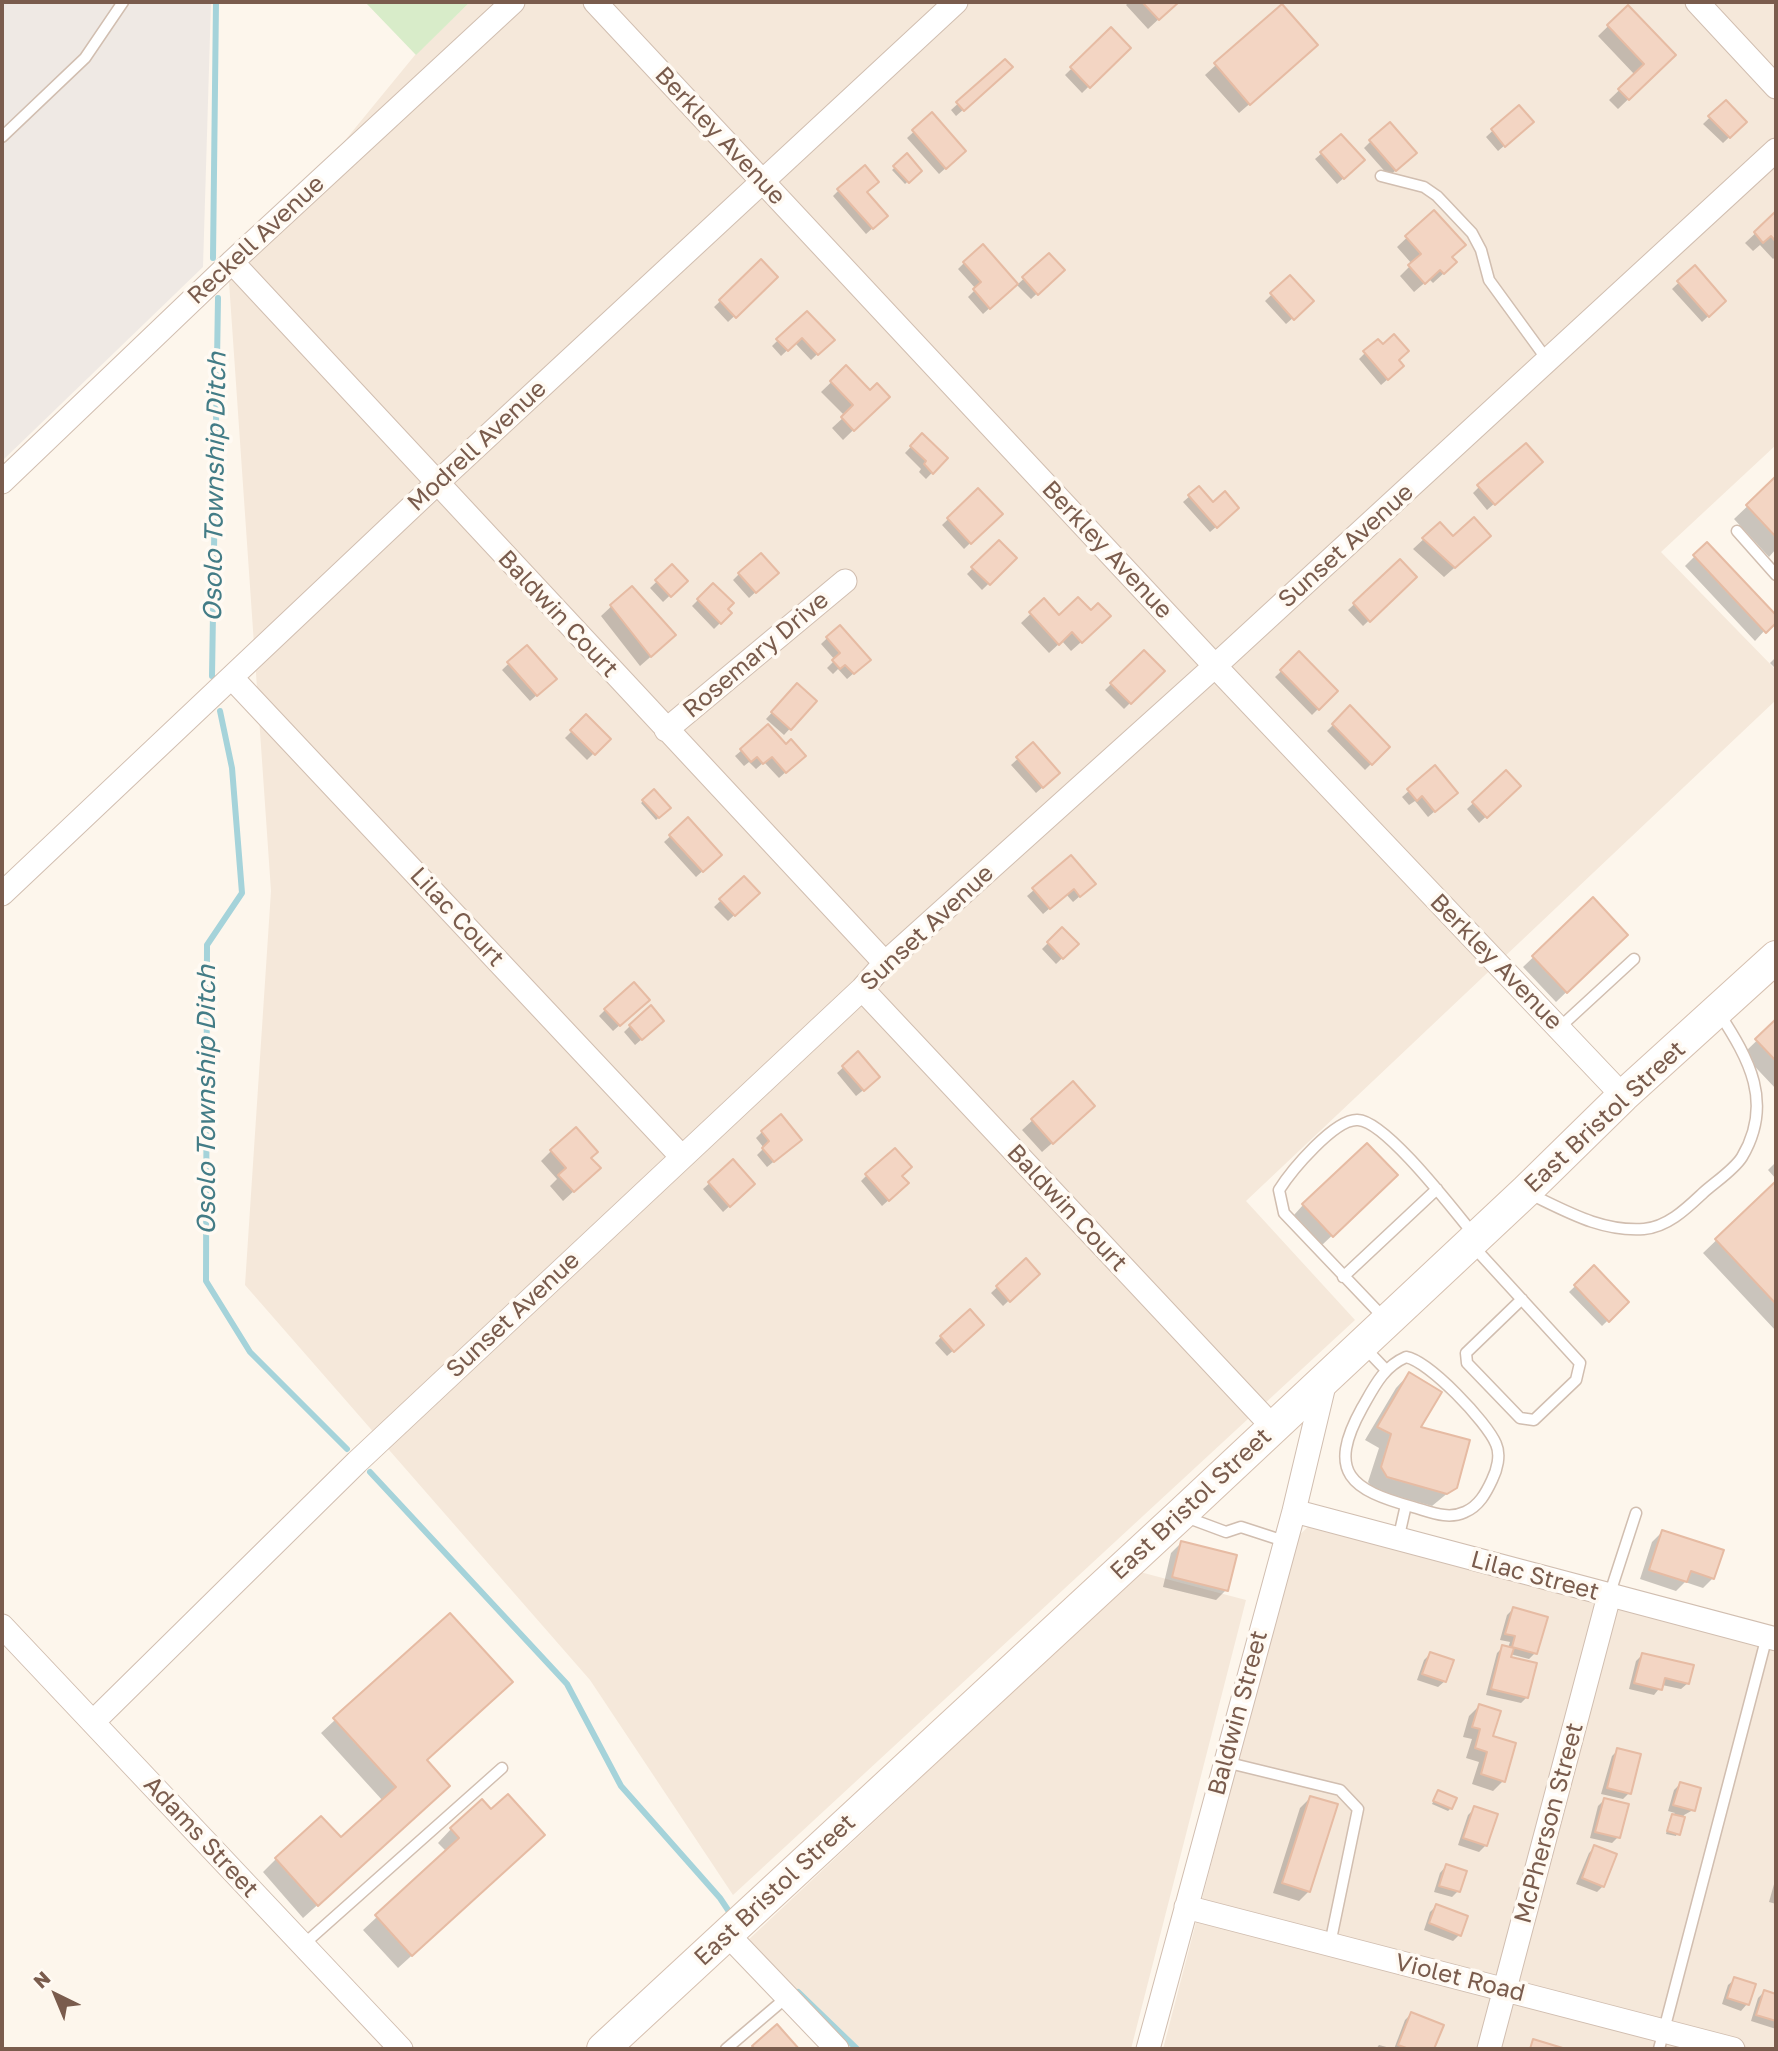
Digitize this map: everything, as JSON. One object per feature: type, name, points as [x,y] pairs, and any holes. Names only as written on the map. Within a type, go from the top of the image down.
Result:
[{"type":"main road","name":"East Bristol Street","points":[[616,2042],[727,1934],[1180,1515],[1526,1191],[1623,1096],[1776,957]]},
{"type":"street","name":"Reckell Avenue","points":[[2,482],[232,262],[513,2]]},
{"type":"street","name":"Berkley Avenue","points":[[595,2],[1215,666],[1623,1096]]},
{"type":"street","name":"Modrell Avenue","points":[[4,887],[232,678],[436,484],[956,2]]},
{"type":"street","points":[[1697,2],[1776,87]]},
{"type":"street","name":"Sunset Avenue","points":[[93,1722],[357,1462],[862,989],[886,963],[1215,666],[1776,150]]},
{"type":"street","name":"Baldwin Court","points":[[232,262],[436,484],[886,963]]},
{"type":"street","name":"Rosemary Drive","points":[[666,730],[845,581]]},
{"type":"street","name":"Lilac Court","points":[[232,678],[681,1156]]},
{"type":"street","name":"Baldwin Court","points":[[862,989],[1273,1427]]},
{"type":"street","name":"Baldwin Street","points":[[1148,2049],[1294,1511],[1326,1377]]},
{"type":"street","name":"Lilac Street","points":[[1294,1511],[1771,1637]]},
{"type":"street","name":"McPherson Street","points":[[1489,2049],[1609,1596]]},
{"type":"street","name":"Adams Street","points":[[2,1626],[401,2049]]},
{"type":"street","name":"Violet Road","points":[[1186,1907],[1504,1989],[1661,2041],[1733,2049]]},
{"type":"street","points":[[727,1934],[837,2049]]},
{"type":"lane","points":[[2,136],[85,58],[123,2]]},
{"type":"lane","points":[[1381,176],[1424,187],[1437,196],[1472,233],[1489,280],[1548,361]]},
{"type":"lane","points":[[1737,531],[1774,567]]},
{"type":"lane","points":[[1559,1028],[1634,959]]},
{"type":"lane","points":[[1526,1191],[1599,1227],[1647,1229],[1677,1217],[1741,1158],[1756,1123],[1755,1079],[1744,1050],[1718,1012]]},
{"type":"lane","points":[[1387,1321],[1284,1213],[1279,1190],[1291,1171],[1342,1122],[1359,1119],[1378,1128],[1437,1189],[1473,1240],[1580,1363],[1576,1380],[1534,1420],[1520,1418],[1467,1363],[1466,1353],[1522,1299]]},
{"type":"lane","points":[[1343,1277],[1437,1189]]},
{"type":"lane","points":[[1362,1344],[1386,1370]]},
{"type":"lane","points":[[1406,1357],[1416,1359],[1479,1420],[1497,1446],[1499,1458],[1488,1490],[1471,1508],[1449,1516],[1406,1505],[1374,1496],[1360,1487],[1350,1474],[1345,1460],[1350,1430],[1386,1370],[1406,1357]]},
{"type":"lane","points":[[1398,1540],[1406,1505]]},
{"type":"lane","points":[[1609,1596],[1636,1513]]},
{"type":"lane","points":[[1180,1515],[1226,1532],[1241,1527],[1284,1542]]},
{"type":"lane","points":[[1661,2041],[1771,1637]]},
{"type":"lane","points":[[1225,1762],[1340,1790],[1358,1809],[1330,1944]]},
{"type":"lane","points":[[303,1945],[502,1768]]},
{"type":"lane","points":[[726,2049],[787,1997]]},
{"type":"shaded area","points":[[2,2],[211,2],[203,267],[2,461]]},
{"type":"shaded area","points":[[470,2],[1776,2],[1776,445],[1661,552],[1776,670],[1776,700],[1246,1201],[1355,1320],[733,1895],[590,1680],[245,1285],[271,891],[229,282],[415,55]]},
{"type":"shaded area","points":[[1309,1526],[1776,1649],[1776,2049],[1163,2049],[1296,1538]]},
{"type":"shaded area","points":[[1140,1572],[1246,1600],[1131,2049],[831,2049],[746,1942]]},
{"type":"green space","points":[[365,2],[470,2],[416,55]]},
{"type":"building","points":[[1142,2],[1179,2],[1159,20]]},
{"type":"building","points":[[1282,4],[1318,45],[1250,105],[1214,63]]},
{"type":"building","points":[[1628,5],[1676,55],[1629,100],[1618,89],[1644,64],[1607,25]]},
{"type":"building","points":[[1111,27],[1131,48],[1090,88],[1070,67]]},
{"type":"building","points":[[1005,59],[1013,67],[964,111],[956,102]]},
{"type":"building","points":[[1726,100],[1747,122],[1730,138],[1708,116]]},
{"type":"building","points":[[1519,105],[1534,122],[1505,147],[1491,129]]},
{"type":"building","points":[[932,112],[966,151],[946,169],[912,130]]},
{"type":"building","points":[[1390,122],[1417,153],[1396,171],[1369,140]]},
{"type":"building","points":[[1341,134],[1365,160],[1344,179],[1320,152]]},
{"type":"building","points":[[907,153],[922,171],[909,183],[893,166]]},
{"type":"building","points":[[865,165],[879,182],[867,192],[888,216],[873,229],[837,189]]},
{"type":"building","points":[[1434,210],[1466,245],[1452,257],[1457,262],[1444,274],[1440,270],[1425,284],[1408,265],[1421,254],[1405,236]]},
{"type":"building","points":[[1776,211],[1776,242],[1771,236],[1763,243],[1754,232]]},
{"type":"building","points":[[983,244],[1018,284],[990,309],[973,289],[981,282],[963,262]]},
{"type":"building","points":[[1049,253],[1065,270],[1038,295],[1022,277]]},
{"type":"building","points":[[761,259],[778,277],[736,318],[719,300]]},
{"type":"building","points":[[1695,265],[1726,301],[1709,317],[1677,281]]},
{"type":"building","points":[[1290,275],[1314,301],[1294,320],[1270,293]]},
{"type":"building","points":[[807,311],[835,340],[818,355],[802,338],[788,351],[776,339]]},
{"type":"building","points":[[1394,334],[1409,351],[1399,360],[1404,366],[1388,380],[1363,351],[1378,339],[1383,344]]},
{"type":"building","points":[[846,365],[870,390],[877,383],[890,397],[854,431],[841,417],[853,405],[830,381]]},
{"type":"building","points":[[922,433],[948,458],[933,474],[924,464],[926,461],[910,446]]},
{"type":"building","points":[[1526,443],[1543,462],[1495,505],[1477,485]]},
{"type":"building","points":[[1776,476],[1776,537],[1746,505]]},
{"type":"building","points":[[1199,486],[1213,502],[1225,491],[1239,508],[1217,528],[1188,495]]},
{"type":"building","points":[[978,488],[1003,514],[971,544],[947,518]]},
{"type":"building","points":[[1474,517],[1491,536],[1455,568],[1422,538],[1440,522],[1453,536]]},
{"type":"building","points":[[999,540],[1017,558],[990,585],[971,567]]},
{"type":"building","points":[[1707,542],[1776,615],[1776,623],[1766,633],[1693,555]]},
{"type":"building","points":[[761,553],[779,573],[756,593],[738,573]]},
{"type":"building","points":[[1400,559],[1417,577],[1370,622],[1353,603]]},
{"type":"building","points":[[672,564],[688,581],[671,597],[655,580]]},
{"type":"building","points":[[713,583],[734,603],[728,609],[732,613],[721,624],[697,599]]},
{"type":"building","points":[[632,586],[676,635],[651,657],[610,605]]},
{"type":"building","points":[[1078,597],[1091,610],[1098,603],[1111,616],[1082,643],[1072,632],[1059,645],[1029,612],[1044,598],[1059,615]]},
{"type":"building","points":[[840,625],[871,660],[854,674],[845,665],[840,669],[832,660],[840,653],[826,637]]},
{"type":"building","points":[[527,645],[557,679],[537,696],[507,662]]},
{"type":"building","points":[[1144,650],[1165,671],[1131,704],[1110,683]]},
{"type":"building","points":[[1299,651],[1338,691],[1319,710],[1280,670]]},
{"type":"building","points":[[797,683],[817,701],[791,730],[771,712]]},
{"type":"building","points":[[1350,705],[1390,747],[1372,765],[1332,724]]},
{"type":"building","points":[[586,714],[611,739],[595,755],[570,730]]},
{"type":"building","points":[[768,724],[786,744],[791,739],[806,756],[786,773],[772,757],[763,764],[757,757],[751,762],[740,749]]},
{"type":"building","points":[[1033,742],[1060,773],[1043,788],[1016,757]]},
{"type":"building","points":[[1435,765],[1458,793],[1435,812],[1422,796],[1417,801],[1407,789]]},
{"type":"building","points":[[1506,770],[1521,786],[1487,818],[1472,802]]},
{"type":"building","points":[[654,789],[671,808],[659,818],[642,800]]},
{"type":"building","points":[[688,817],[722,855],[703,872],[669,835]]},
{"type":"building","points":[[1071,855],[1096,884],[1080,897],[1074,889],[1050,909],[1032,888]]},
{"type":"building","points":[[744,876],[760,893],[735,916],[719,899]]},
{"type":"building","points":[[1593,897],[1628,935],[1567,993],[1532,956]]},
{"type":"building","points":[[1062,927],[1079,944],[1063,959],[1047,942]]},
{"type":"building","points":[[634,982],[650,1000],[620,1026],[604,1009]]},
{"type":"building","points":[[651,1005],[664,1021],[642,1040],[629,1025]]},
{"type":"building","points":[[1776,1019],[1776,1061],[1755,1039]]},
{"type":"building","points":[[858,1051],[880,1077],[864,1091],[842,1066]]},
{"type":"building","points":[[1073,1081],[1095,1106],[1053,1144],[1031,1119]]},
{"type":"building","points":[[781,1114],[802,1140],[774,1162],[762,1148],[769,1141],[761,1131]]},
{"type":"building","points":[[576,1127],[598,1152],[591,1158],[601,1168],[574,1192],[558,1175],[566,1168],[550,1150]]},
{"type":"building","points":[[1367,1143],[1398,1175],[1333,1237],[1302,1204]]},
{"type":"building","points":[[895,1148],[912,1167],[902,1176],[909,1183],[889,1201],[865,1174]]},
{"type":"building","points":[[733,1159],[755,1184],[730,1207],[708,1182]]},
{"type":"building","points":[[1776,1181],[1776,1304],[1715,1239]]},
{"type":"building","points":[[1026,1258],[1040,1274],[1010,1302],[996,1286]]},
{"type":"building","points":[[1594,1265],[1629,1302],[1609,1322],[1574,1285]]},
{"type":"building","points":[[970,1309],[984,1325],[954,1352],[940,1336]]},
{"type":"building","points":[[1409,1372],[1442,1392],[1421,1427],[1470,1440],[1457,1488],[1447,1494],[1387,1477],[1381,1467],[1391,1434],[1377,1427]]},
{"type":"building","points":[[1662,1530],[1724,1550],[1714,1579],[1691,1571],[1687,1582],[1649,1570]]},
{"type":"building","points":[[1181,1541],[1237,1555],[1228,1591],[1172,1577]]},
{"type":"building","points":[[1513,1607],[1548,1617],[1537,1654],[1512,1647],[1515,1636],[1505,1634]]},
{"type":"building","points":[[450,1613],[513,1682],[427,1760],[450,1786],[318,1906],[275,1858],[321,1816],[341,1837],[396,1787],[333,1718]]},
{"type":"building","points":[[1502,1645],[1514,1648],[1511,1657],[1537,1663],[1528,1698],[1491,1689]]},
{"type":"building","points":[[1430,1652],[1454,1660],[1446,1682],[1422,1674]]},
{"type":"building","points":[[1642,1653],[1694,1665],[1689,1684],[1665,1678],[1662,1690],[1634,1683]]},
{"type":"building","points":[[1479,1704],[1501,1711],[1493,1736],[1516,1743],[1505,1782],[1481,1774],[1487,1752],[1475,1748],[1480,1729],[1472,1727]]},
{"type":"building","points":[[1617,1748],[1641,1754],[1631,1794],[1607,1788]]},
{"type":"building","points":[[1680,1782],[1701,1788],[1695,1811],[1673,1805]]},
{"type":"building","points":[[1438,1790],[1457,1798],[1452,1809],[1433,1801]]},
{"type":"building","points":[[508,1794],[545,1835],[412,1956],[375,1915],[459,1838],[450,1828],[482,1799],[491,1809]]},
{"type":"building","points":[[1310,1796],[1338,1804],[1310,1892],[1282,1883]]},
{"type":"building","points":[[1604,1798],[1629,1804],[1620,1838],[1595,1832]]},
{"type":"building","points":[[1474,1806],[1498,1814],[1487,1846],[1463,1838]]},
{"type":"building","points":[[1672,1814],[1685,1817],[1680,1835],[1667,1831]]},
{"type":"building","points":[[1594,1845],[1617,1854],[1604,1887],[1582,1878]]},
{"type":"building","points":[[1446,1864],[1467,1871],[1460,1892],[1439,1886]]},
{"type":"building","points":[[1436,1904],[1468,1916],[1461,1936],[1429,1923]]},
{"type":"building","points":[[1734,1977],[1756,1984],[1749,2005],[1727,1998]]},
{"type":"building","points":[[1764,1990],[1776,1994],[1776,2021],[1756,2015]]},
{"type":"building","points":[[1411,2012],[1444,2025],[1434,2049],[1409,2049],[1398,2045]]},
{"type":"building","points":[[777,2024],[799,2049],[755,2049],[752,2046]]},
{"type":"building","points":[[1533,2039],[1566,2049],[1530,2049]]},
{"type":"waterway","name":"Osolo Township Ditch","points":[[213,258],[216,2]]},
{"type":"waterway","name":"Osolo Township Ditch","points":[[212,676],[218,298]]},
{"type":"waterway","name":"Osolo Township Ditch","points":[[220,711],[232,768],[242,893],[207,945],[206,1281],[250,1352],[347,1449]]},
{"type":"waterway","name":"Osolo Township Ditch","points":[[370,1472],[567,1684],[621,1786],[720,1898],[732,1916]]},
{"type":"waterway","points":[[798,1992],[857,2049]]}]
